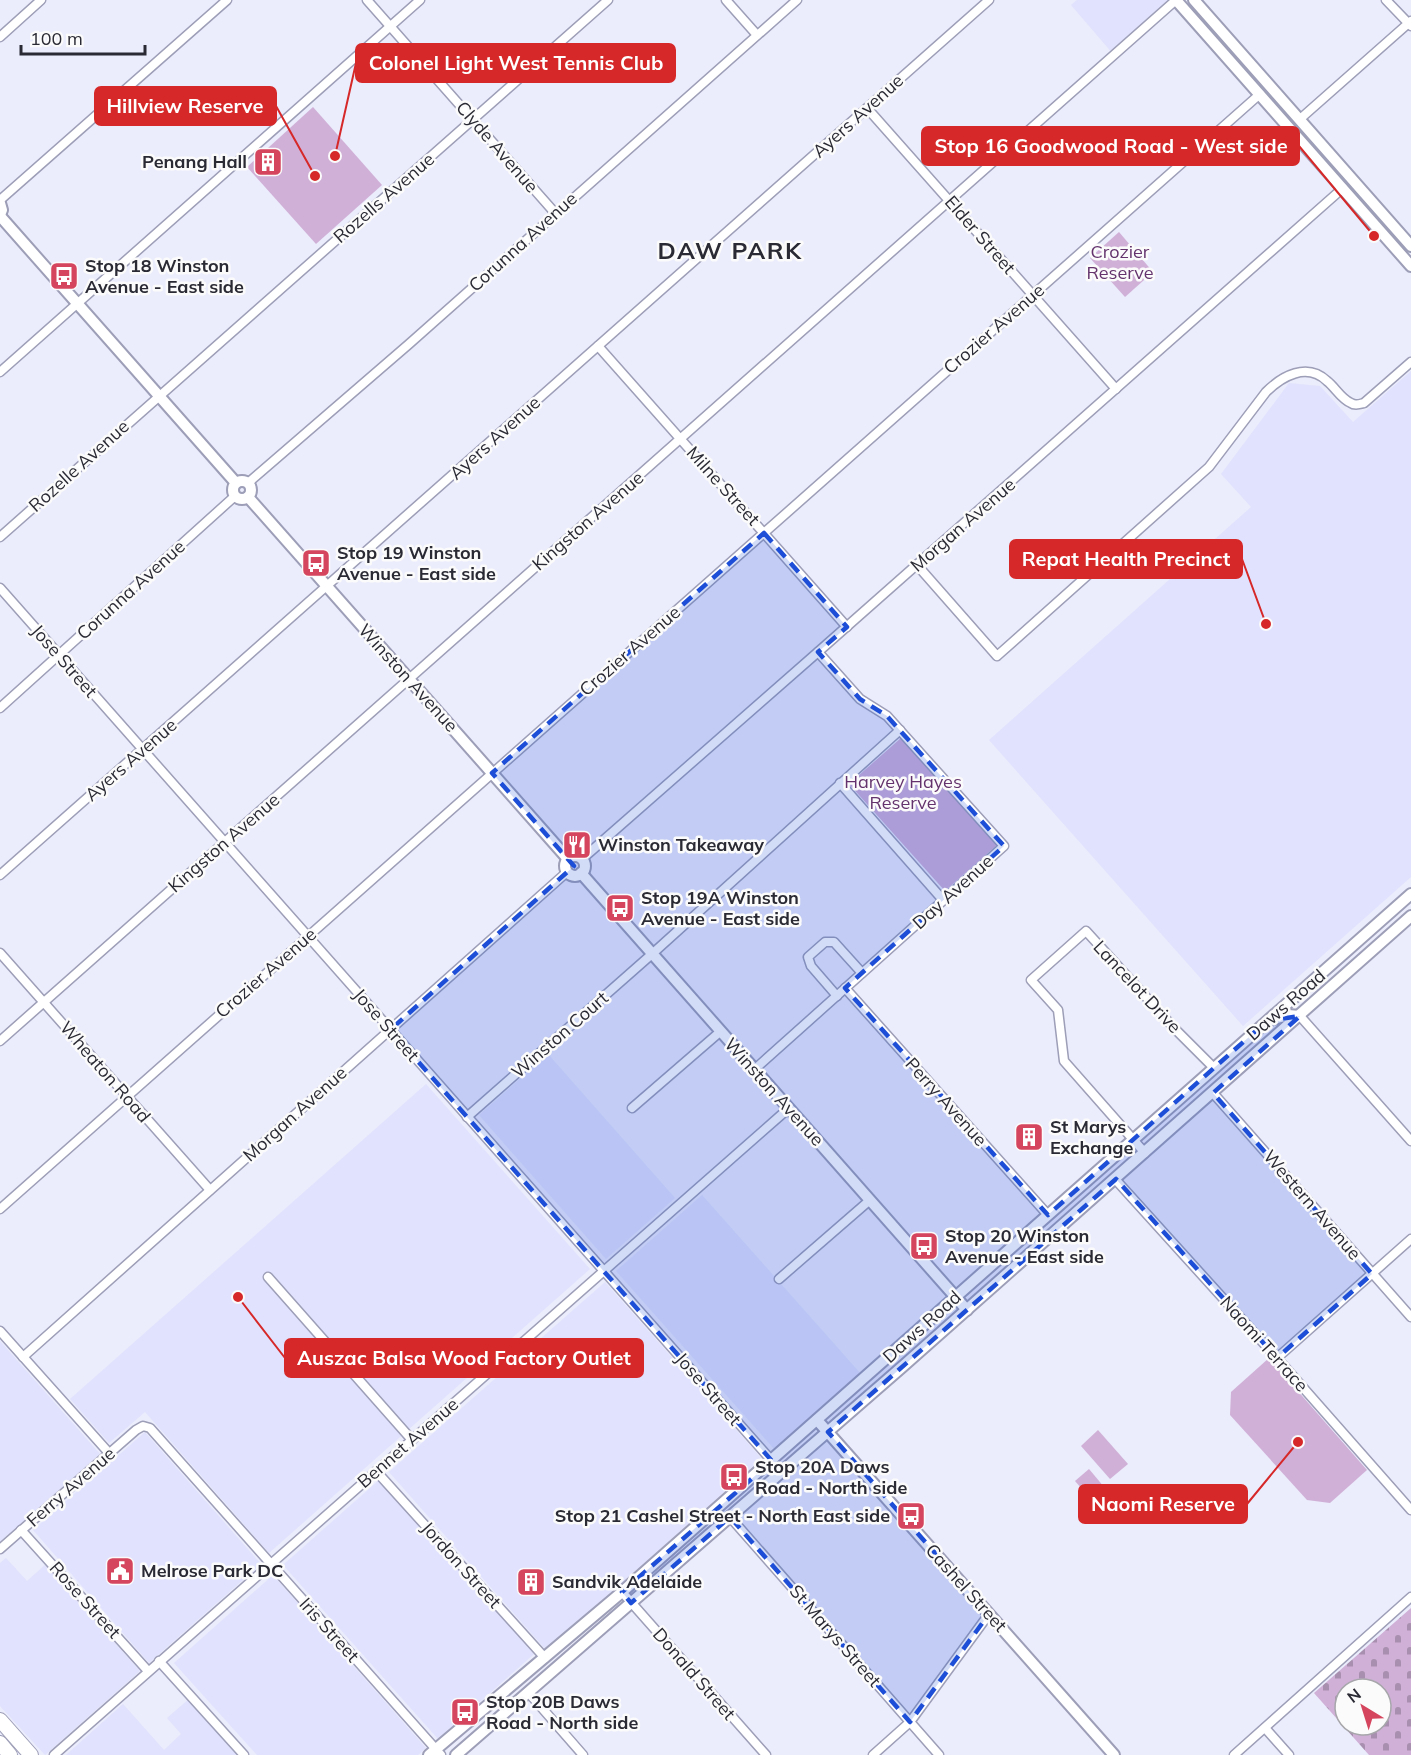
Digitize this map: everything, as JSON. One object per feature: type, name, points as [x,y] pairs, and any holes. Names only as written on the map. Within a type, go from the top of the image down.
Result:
[{"type":"highway","points":[[0,1720],[31,1755]]},
{"type":"highway","points":[[0,1743],[10,1755]]},
{"type":"main road","points":[[1176,0],[1195,1],[1411,246]]},
{"type":"main road","points":[[1176,0],[1411,266]]},
{"type":"main road","points":[[1342,188],[1344,170]]},
{"type":"main road","points":[[1342,188],[1362,190]]},
{"type":"main road","points":[[0,202],[2,210],[0,216],[159,396],[242,483],[251,489],[248,497],[241,500],[235,496],[233,490],[242,483]]},
{"type":"main road","name":"Winston Avenue","points":[[248,497],[568,859]]},
{"type":"main road","points":[[575,856],[582,859],[585,865],[581,873],[573,876],[567,872],[565,865],[568,859],[575,856]]},
{"type":"main road","name":"Winston Avenue","points":[[581,873],[968,1310]]},
{"type":"main road","name":"Daws Road","points":[[435,1753],[818,1420],[1304,988],[1406,904],[1411,894]]},
{"type":"main road","name":"Daws Road","points":[[456,1755],[968,1310],[1411,916]]},
{"type":"main road","points":[[1267,1021],[1288,1015],[1300,1016],[1299,1009],[1304,988]]},
{"type":"main road","name":"Cashel Street","points":[[818,1420],[1114,1755]]},
{"type":"street","points":[[0,37],[41,0]]},
{"type":"street","points":[[0,202],[227,0]]},
{"type":"street","name":"Clyde Avenue","points":[[367,0],[555,213]]},
{"type":"street","points":[[0,372],[420,0]]},
{"type":"street","name":"Rozells Avenue","points":[[159,396],[608,0]]},
{"type":"street","points":[[726,0],[757,35]]},
{"type":"street","name":"Corunna Avenue","points":[[242,483],[409,344],[797,0]]},
{"type":"street","name":"Ayers Avenue","points":[[0,875],[989,0]]},
{"type":"street","name":"Kingston Avenue","points":[[0,1041],[1176,0]]},
{"type":"street","points":[[1299,119],[1410,24],[1386,0]]},
{"type":"street","name":"Crozier Avenue","points":[[0,1209],[1260,94]]},
{"type":"street","name":"Elder Street","points":[[867,108],[1116,389]]},
{"type":"street","name":"Morgan Avenue","points":[[582,859],[1342,188]]},
{"type":"street","name":"Milne Street","points":[[598,346],[847,627]]},
{"type":"street","points":[[917,565],[997,656],[1209,467],[1266,392],[1277,381],[1290,374],[1304,372],[1319,375],[1346,400],[1357,405],[1364,403],[1411,362]]},
{"type":"street","name":"Rozelle Avenue","points":[[0,537],[159,396]]},
{"type":"street","name":"Corunna Avenue","points":[[0,708],[235,496]]},
{"type":"street","name":"Jose Street","points":[[0,588],[771,1461]]},
{"type":"street","name":"Day Avenue","points":[[755,1069],[1004,846],[887,716],[860,699],[818,652]]},
{"type":"street","name":"Winston Court","points":[[467,1117],[900,730]]},
{"type":"street","points":[[840,783],[944,900]]},
{"type":"street","name":"Morgan Avenue","points":[[23,1357],[567,872]]},
{"type":"street","name":"Lancelot Drive","points":[[1145,1153],[1064,1061],[1058,1010],[1031,980],[1086,931],[1176,1030],[1214,1068]]},
{"type":"street","points":[[837,996],[811,966],[808,957],[825,942],[834,942],[862,973]]},
{"type":"street","name":"Wheaton Road","points":[[0,953],[210,1190]]},
{"type":"street","name":"Perry Avenue","points":[[845,988],[1048,1215]]},
{"type":"street","points":[[1300,1016],[1411,1141]]},
{"type":"street","points":[[632,1108],[721,1031]]},
{"type":"street","name":"Western Avenue","points":[[1213,1093],[1411,1317]]},
{"type":"street","name":"Bennet Avenue","points":[[54,1755],[789,1108]]},
{"type":"street","name":"Naomi Terrace","points":[[1115,1179],[1411,1510]]},
{"type":"street","points":[[779,1279],[870,1200]]},
{"type":"street","points":[[1277,1358],[1411,1239]]},
{"type":"street","points":[[268,1277],[412,1440]]},
{"type":"street","points":[[0,1331],[109,1453]]},
{"type":"street","name":"Ferry Avenue","points":[[0,1549],[143,1426]]},
{"type":"street","name":"Iris Street","points":[[143,1426],[150,1428],[435,1753]]},
{"type":"street","name":"Jordon Street","points":[[376,1471],[545,1658]]},
{"type":"street","name":"St Marys Street","points":[[730,1517],[939,1755]]},
{"type":"street","name":"Rose Street","points":[[21,1530],[148,1671]]},
{"type":"street","name":"Donald Street","points":[[622,1592],[766,1755]]},
{"type":"street","points":[[1234,1755],[1411,1597]]},
{"type":"street","points":[[873,1755],[910,1722],[989,1614]]},
{"type":"street","points":[[159,1661],[244,1755]]},
{"type":"street","points":[[528,1692],[583,1755]]},
{"type":"street","points":[[1265,1728],[1289,1755]]},
{"type":"highlighted area","points":[[764,533],[847,627],[818,652],[860,699],[887,716],[1004,846],[845,988],[1048,1215],[1267,1021],[1300,1016],[1213,1093],[1372,1274],[1277,1358],[1116,1179],[828,1432],[989,1614],[910,1722],[730,1517],[631,1603],[622,1592],[772,1461],[390,1030],[574,866],[492,773]]},
{"type":"shaded area","points":[[1077,0],[1176,0],[1114,55],[1071,5]]},
{"type":"shaded area","points":[[1411,371],[1411,877],[1243,1026],[989,740],[1251,507],[1221,474],[1289,383],[1320,386],[1353,422]]},
{"type":"shaded area","points":[[548,1054],[675,1198],[606,1259],[479,1115]]},
{"type":"shaded area","points":[[426,1084],[590,1269],[269,1553],[145,1412],[109,1443],[70,1399]]},
{"type":"shaded area","points":[[702,1195],[861,1374],[775,1450],[616,1271]]},
{"type":"shaded area","points":[[605,1282],[762,1459],[546,1650],[389,1472]]},
{"type":"shaded area","points":[[0,1341],[100,1454],[0,1542]]},
{"type":"shaded area","points":[[145,1432],[261,1564],[149,1663],[33,1530]]},
{"type":"shaded area","points":[[379,1480],[534,1654],[438,1739],[283,1565]]},
{"type":"shaded area","points":[[6,1558],[27,1581],[45,1565],[140,1671],[45,1755],[0,1706],[0,1563]]},
{"type":"shaded area","points":[[273,1575],[426,1748],[418,1755],[257,1755],[174,1663]]},
{"type":"shaded area","points":[[189,1699],[238,1755],[66,1755],[123,1704],[164,1750],[181,1734],[167,1718]]},
{"type":"green space","points":[[313,107],[382,185],[316,244],[247,167]]},
{"type":"green space","name":"Crozier Reserve","points":[[1119,232],[1153,272],[1125,297],[1090,258]]},
{"type":"green space","name":"Harvey Hayes Reserve","points":[[901,738],[997,845],[945,891],[849,784]]},
{"type":"green space","points":[[1269,1358],[1367,1470],[1330,1503],[1307,1500],[1230,1415],[1231,1392]]},
{"type":"green space","points":[[1098,1430],[1128,1464],[1110,1479],[1081,1446]]},
{"type":"green space","points":[[1089,1469],[1115,1500],[1102,1512],[1075,1481]]},
{"type":"green space","points":[[1411,1608],[1411,1755],[1369,1755],[1353,1737],[1393,1737],[1393,1677],[1333,1677],[1333,1714],[1314,1693]]},
{"type":"place","name":"Colonel Light West Tennis Club","points":[[335,156]]},
{"type":"place","name":"Penang Hall","points":[[268,162]]},
{"type":"place","name":"Hillview Reserve","points":[[315,176]]},
{"type":"place","name":"Stop 16 Goodwood Road - West side","points":[[1374,236]]},
{"type":"place","name":"Stop 18 Winston Avenue - East side","points":[[64,276]]},
{"type":"place","name":"Stop 19 Winston Avenue - East side","points":[[316,563]]},
{"type":"place","name":"Repat Health Precinct","points":[[1266,624]]},
{"type":"place","name":"Winston Takeaway","points":[[577,845]]},
{"type":"place","name":"Stop 19A Winston Avenue - East side","points":[[620,908]]},
{"type":"place","name":"St Marys Exchange","points":[[1029,1137]]},
{"type":"place","name":"Stop 20 Winston Avenue - East side","points":[[924,1246]]},
{"type":"place","name":"Auszac Balsa Wood Factory Outlet","points":[[238,1297]]},
{"type":"place","name":"Naomi Reserve","points":[[1298,1442]]},
{"type":"place","name":"Stop 20A Daws Road - North side","points":[[734,1477]]},
{"type":"place","name":"Stop 21 Cashel Street - North East side","points":[[911,1516]]},
{"type":"place","name":"Melrose Park DC","points":[[120,1571]]},
{"type":"place","name":"Sandvik Adelaide","points":[[531,1582]]},
{"type":"place","name":"Stop 20B Daws Road - North side","points":[[465,1712]]},
{"type":"district","name":"DAW PARK","points":[[730,251]]}]
